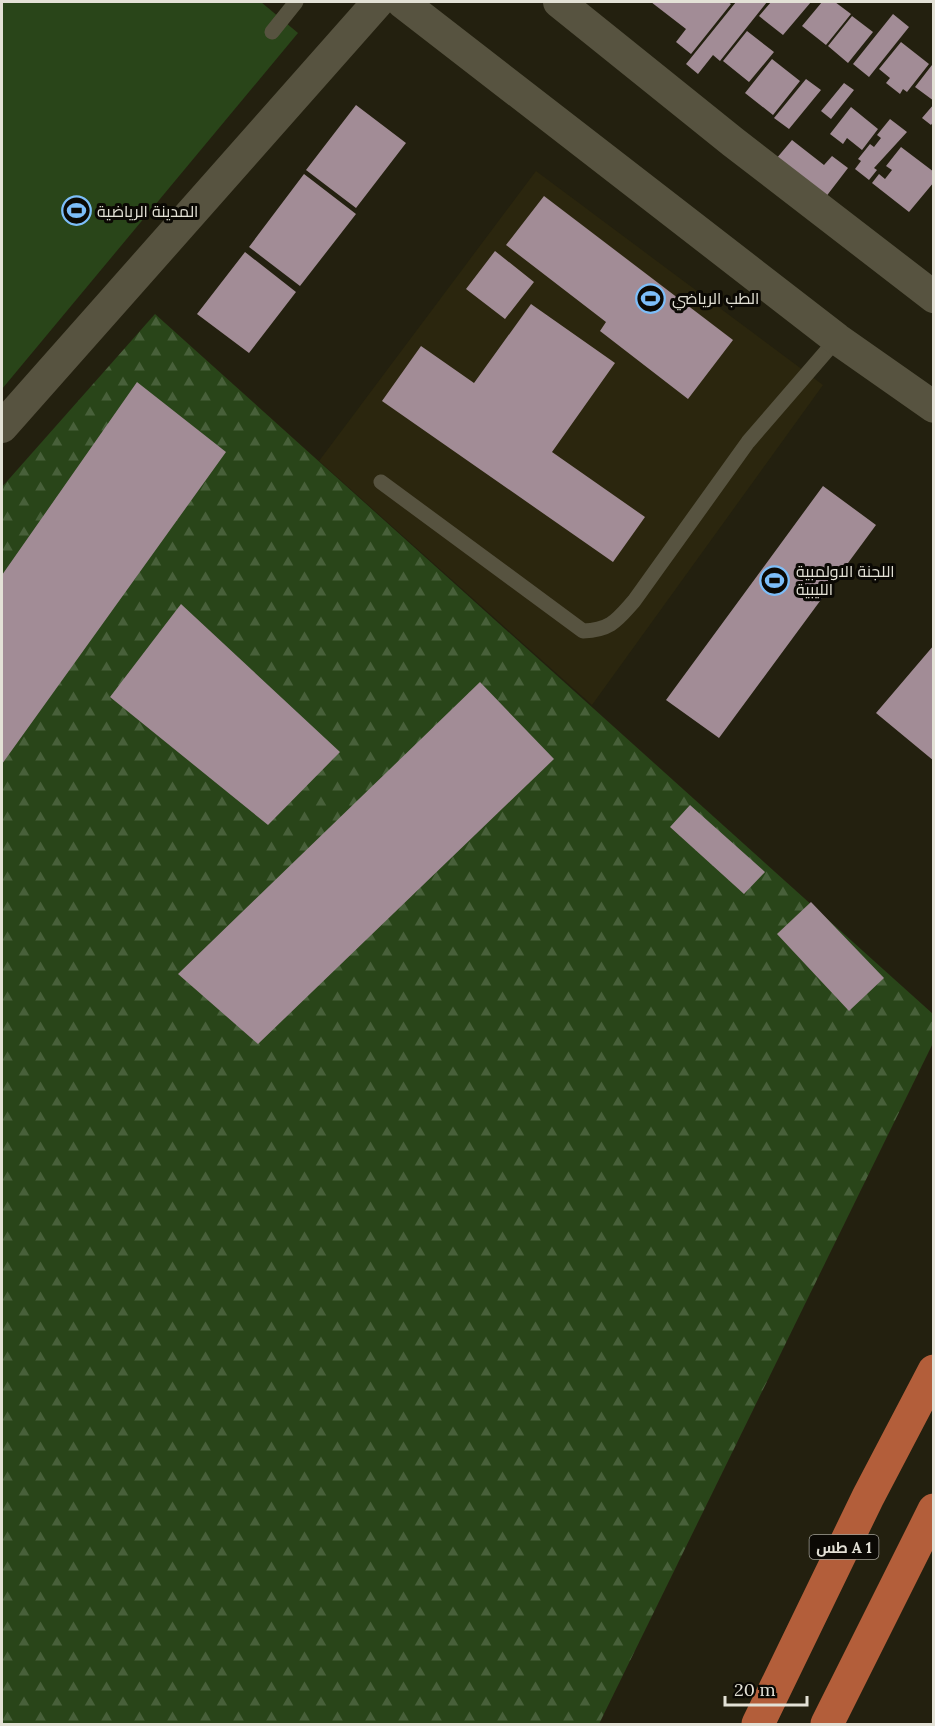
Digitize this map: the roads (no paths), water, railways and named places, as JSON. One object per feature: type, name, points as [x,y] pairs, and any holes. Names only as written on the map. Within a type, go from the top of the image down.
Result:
[{"type":"highway","name":"طس A 1","points":[[758,1725],[868,1497],[933,1371]]},
{"type":"highway","points":[[827,1725],[933,1510]]},
{"type":"street","points":[[2,427],[378,2]]},
{"type":"street","points":[[402,2],[837,339],[933,407]]},
{"type":"street","points":[[559,2],[733,142],[933,297]]},
{"type":"lane","points":[[272,32],[296,2]]},
{"type":"lane","points":[[381,482],[583,631],[600,630],[614,623],[634,601],[748,442],[837,339]]},
{"type":"place","name":"المدينة الرياضية","points":[[76,211]]},
{"type":"place","name":"الطب الرياضي","points":[[651,298]]},
{"type":"place","name":"اللجنة الاولمبية الليبية","points":[[775,580]]}]
